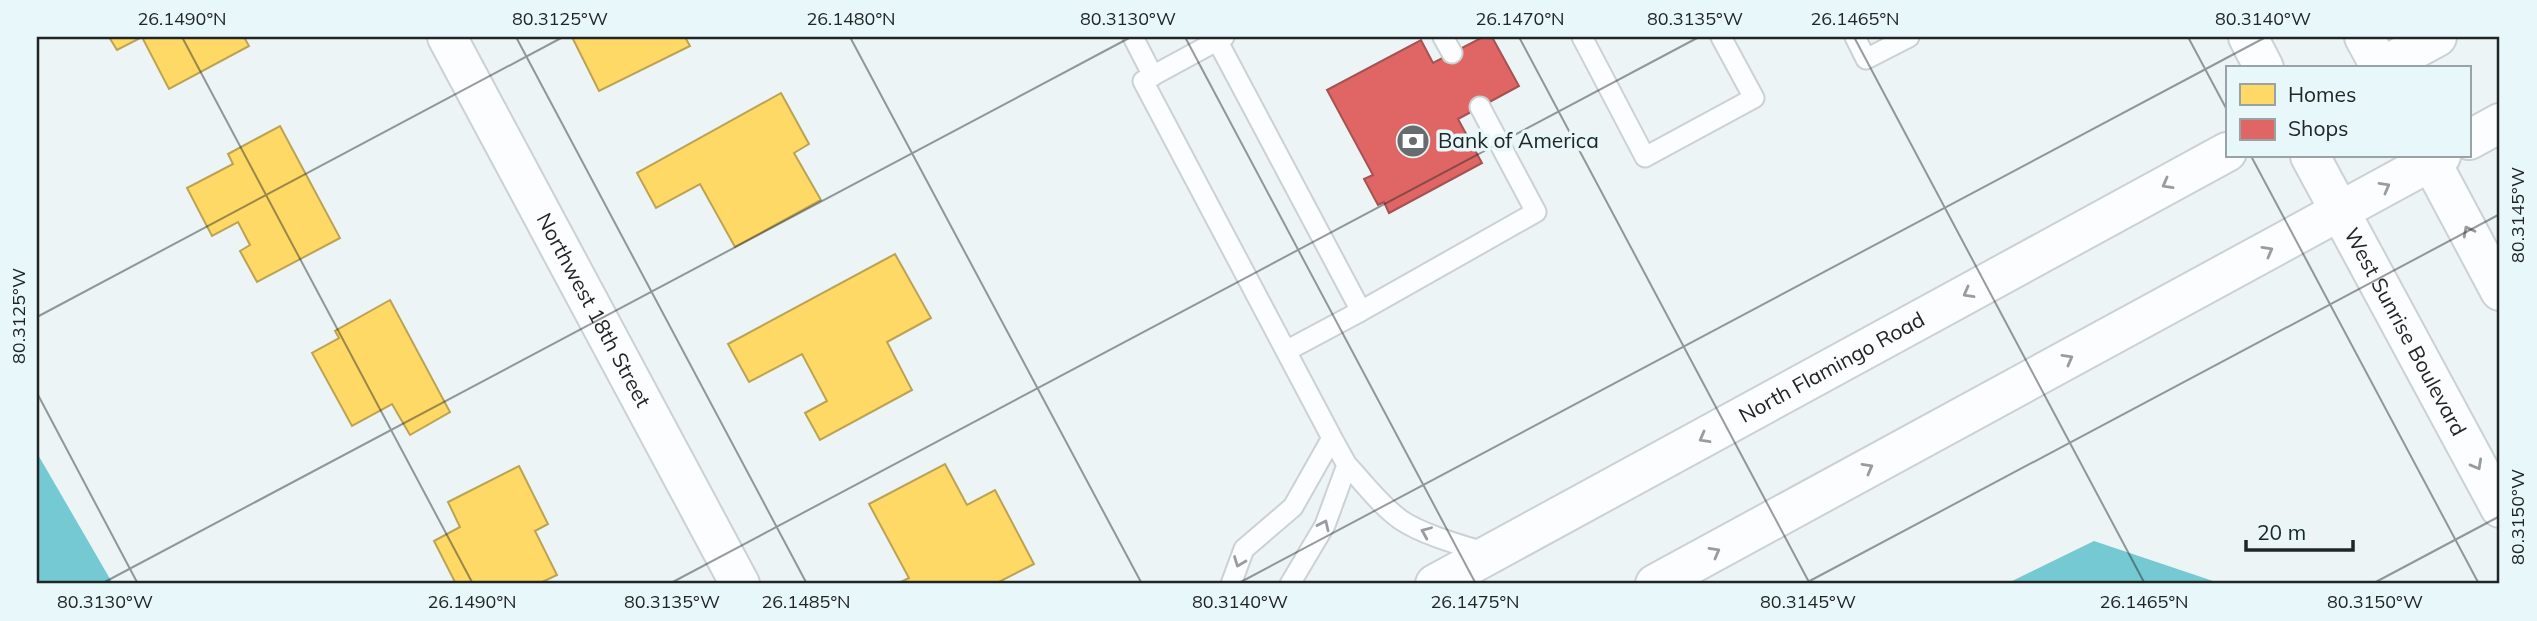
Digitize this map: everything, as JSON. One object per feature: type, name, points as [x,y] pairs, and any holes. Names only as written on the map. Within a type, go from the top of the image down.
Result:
[{"type":"main road","name":"Northwest 18th Street","points":[[447,37],[740,584]]},
{"type":"main road","points":[[2248,37],[2263,66]]},
{"type":"main road","points":[[2364,37],[2379,66]]},
{"type":"main road","points":[[2384,66],[2437,37]]},
{"type":"main road","points":[[2470,139],[2500,123]]},
{"type":"main road","name":"North Flamingo Road","points":[[1436,584],[2226,153]]},
{"type":"main road","name":"West Sunrise Boulevard","points":[[2311,158],[2500,508]]},
{"type":"main road","points":[[1655,584],[2339,212],[2433,158],[2500,291]]},
{"type":"lane","points":[[1133,37],[1153,76]]},
{"type":"lane","points":[[1582,37],[1644,157],[1754,99],[1721,37]]},
{"type":"lane","points":[[1855,37],[1866,59],[1909,37]]},
{"type":"lane","points":[[1361,311],[1221,38],[1143,81],[1347,465],[1380,502],[1404,522],[1491,554]]},
{"type":"lane","points":[[1286,351],[1536,212],[1480,107]]},
{"type":"lane","points":[[1231,584],[1244,550],[1293,507],[1332,438]]},
{"type":"lane","points":[[1290,584],[1325,524],[1347,465]]},
{"type":"water","points":[[37,453],[113,584],[37,584]]},
{"type":"water","points":[[2094,541],[2222,584],[2006,584]]},
{"type":"building: Homes","points":[[109,37],[142,37],[117,50]]},
{"type":"building: Homes","points":[[142,37],[244,37],[249,46],[169,89]]},
{"type":"building: Homes","points":[[572,37],[685,37],[690,46],[599,91]]},
{"type":"building: Homes","points":[[781,93],[809,144],[794,153],[821,200],[735,247],[700,184],[656,208],[637,173]]},
{"type":"building: Homes","points":[[280,126],[340,238],[257,282],[240,251],[250,245],[238,222],[212,236],[187,188],[233,164],[228,154]]},
{"type":"building: Homes","points":[[895,254],[931,318],[887,342],[912,390],[820,440],[805,413],[827,401],[802,354],[749,382],[728,344]]},
{"type":"building: Homes","points":[[390,300],[450,412],[410,435],[392,404],[352,426],[312,353],[339,338],[335,331]]},
{"type":"building: Homes","points":[[945,464],[967,505],[995,490],[1034,564],[995,584],[897,584],[909,578],[869,504]]},
{"type":"building: Homes","points":[[519,466],[548,524],[535,531],[557,575],[538,584],[456,584],[434,541],[460,527],[448,502]]},
{"type":"building: Shops","name":"Bank of America","points":[[1483,37],[1492,37],[1519,86],[1458,119],[1482,163],[1389,213],[1384,202],[1378,205],[1364,179],[1373,175],[1327,90],[1421,40],[1433,63]]},
{"type":"place","name":"Bank of America","points":[[1413,141]]}]
